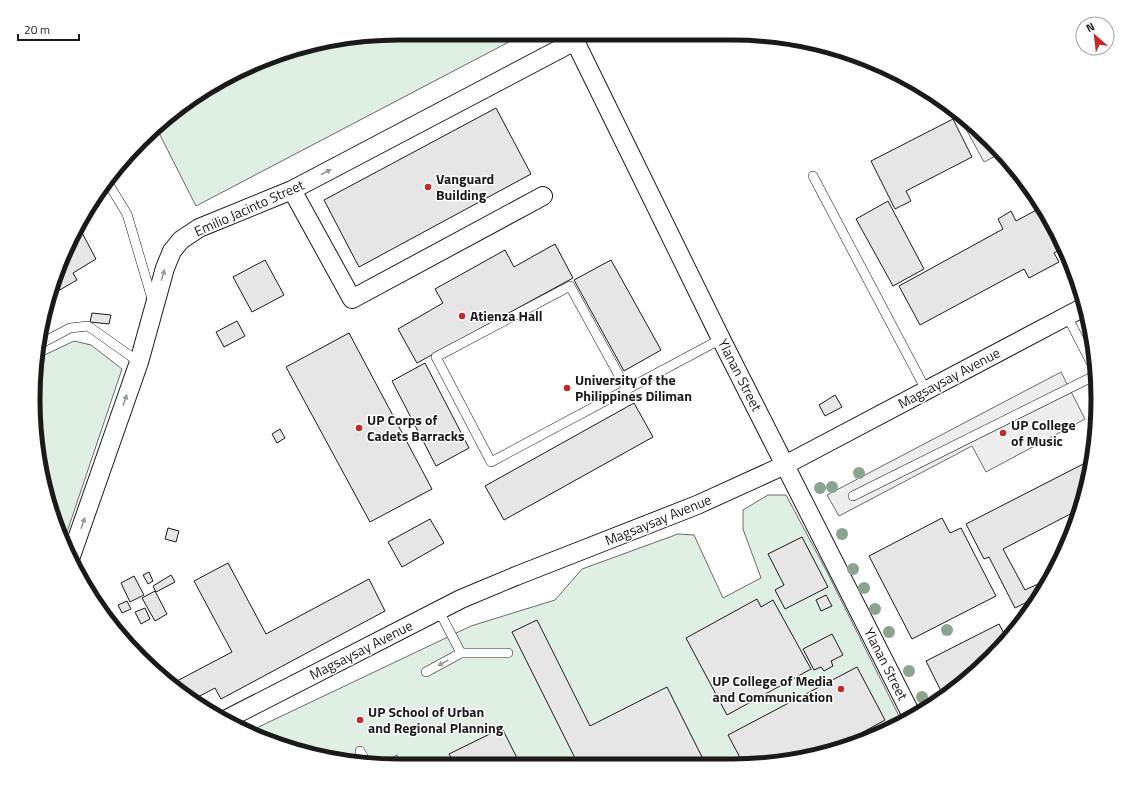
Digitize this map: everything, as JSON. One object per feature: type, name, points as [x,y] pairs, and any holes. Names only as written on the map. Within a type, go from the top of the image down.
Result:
[{"type":"street","name":"Emilio Jacinto Street","points":[[73,550],[139,362],[154,307],[172,251],[181,240],[199,228],[292,190],[567,40]]},
{"type":"street","name":"Ylanan Street","points":[[574,40],[721,338],[910,712]]},
{"type":"street","points":[[292,190],[352,299],[543,196]]},
{"type":"street","name":"Magsaysay Avenue","points":[[231,717],[461,599],[698,505],[785,465],[1080,309]]},
{"type":"lane","points":[[813,176],[926,390]]},
{"type":"lane","points":[[110,187],[127,214],[154,307]]},
{"type":"lane","points":[[627,390],[570,286],[436,358],[491,462],[627,390],[721,338]]},
{"type":"lane","points":[[1067,316],[1088,357]]},
{"type":"lane","points":[[45,341],[70,328],[88,326],[139,362]]},
{"type":"lane","points":[[853,496],[1090,378]]},
{"type":"lane","points":[[439,611],[461,653]]},
{"type":"lane","points":[[426,672],[461,653],[508,653]]},
{"type":"lane","points":[[360,751],[363,757]]},
{"type":"green space","points":[[400,40],[513,40],[196,206],[159,132],[200,101],[240,77],[262,67],[306,52],[353,43]]},
{"type":"green space","points":[[74,341],[91,345],[122,369],[66,535],[52,493],[43,446],[40,400],[43,356]]},
{"type":"green space","points":[[768,495],[786,495],[826,570],[900,717],[869,732],[825,747],[778,756],[732,759],[376,758],[353,756],[306,747],[255,729],[471,626],[555,600],[582,569],[678,534],[694,535],[723,598],[761,578],[743,529],[743,510]]},
{"type":"shaded area","points":[[964,125],[996,156],[984,162]]},
{"type":"shaded area","name":"UP College of Music","points":[[1061,372],[1085,419],[986,472],[972,446],[839,516],[827,495]]},
{"type":"shaded area","points":[[397,755],[399,759],[390,759]]},
{"type":"building","name":"Vanguard Building","points":[[496,108],[531,174],[359,267],[324,200]]},
{"type":"building","points":[[953,119],[972,157],[906,191],[911,201],[895,209],[871,161]]},
{"type":"building","points":[[888,201],[924,269],[893,286],[856,219]]},
{"type":"building","points":[[1036,210],[1059,250],[1054,253],[1059,262],[1029,278],[1024,269],[920,325],[899,286],[1003,229],[998,219],[1011,211],[1016,221]]},
{"type":"building","points":[[82,232],[96,259],[73,273],[77,280],[57,292],[67,262]]},
{"type":"building","name":"Atienza Hall","points":[[555,244],[573,278],[417,363],[398,329],[443,303],[435,289],[505,250],[514,267]]},
{"type":"building","points":[[265,260],[284,295],[252,312],[233,277]]},
{"type":"building","points":[[611,260],[661,350],[624,371],[574,280]]},
{"type":"building","points":[[92,313],[111,315],[109,324],[90,322]]},
{"type":"building","points":[[237,321],[245,336],[224,347],[216,332]]},
{"type":"building","name":"UP Corps of Cadets Barracks","points":[[349,333],[432,489],[370,522],[286,367]]},
{"type":"building","points":[[425,363],[469,448],[436,466],[392,381]]},
{"type":"building","points":[[835,395],[842,407],[825,416],[819,405]]},
{"type":"building","points":[[634,403],[653,437],[504,520],[485,486]]},
{"type":"building","points":[[280,429],[285,438],[277,443],[272,434]]},
{"type":"building","name":"UP College of Music","points":[[1085,463],[1079,493],[1073,513],[1003,549],[1025,590],[1040,583],[1028,601],[1015,608],[989,557],[984,559],[966,524]]},
{"type":"building","points":[[942,518],[950,533],[961,528],[996,596],[912,639],[869,556]]},
{"type":"building","points":[[430,519],[444,543],[402,567],[388,542]]},
{"type":"building","points":[[168,528],[179,531],[176,542],[165,539]]},
{"type":"building","points":[[802,537],[828,587],[785,609],[775,590],[784,585],[768,554]]},
{"type":"building","points":[[228,563],[266,634],[369,579],[385,611],[221,699],[215,688],[198,697],[176,681],[232,652],[194,581]]},
{"type":"building","points":[[149,572],[153,581],[148,584],[143,575]]},
{"type":"building","points":[[171,575],[175,582],[156,592],[153,586]]},
{"type":"building","points":[[134,576],[144,595],[130,602],[121,583]]},
{"type":"building","points":[[155,591],[167,614],[155,621],[142,598]]},
{"type":"building","points":[[826,595],[832,606],[821,611],[816,600]]},
{"type":"building","points":[[757,599],[761,607],[773,600],[811,669],[727,715],[686,638]]},
{"type":"building","points":[[127,601],[131,609],[122,613],[118,605]]},
{"type":"building","points":[[145,608],[150,619],[141,624],[135,612]]},
{"type":"building","points":[[537,620],[590,726],[667,687],[702,757],[698,759],[576,759],[512,632]]},
{"type":"building","points":[[999,624],[1004,634],[969,670],[941,691],[926,661]]},
{"type":"building","points":[[832,634],[843,655],[831,661],[833,666],[824,671],[821,667],[814,670],[803,649]]},
{"type":"building","name":"UP College of Media and Communication","points":[[857,667],[885,720],[847,740],[825,747],[778,756],[741,759],[728,735]]},
{"type":"building","points":[[502,728],[518,759],[452,759],[449,754]]},
{"type":"place","name":"Vanguard Building","points":[[428,187]]},
{"type":"place","name":"Atienza Hall","points":[[462,316]]},
{"type":"place","name":"University of the Philippines Diliman","points":[[567,388]]},
{"type":"place","name":"UP Corps of Cadets Barracks","points":[[359,428]]},
{"type":"place","name":"UP College of Music","points":[[1003,433]]},
{"type":"place","name":"UP College of Media and Communication","points":[[841,689]]},
{"type":"place","name":"UP School of Urban and Regional Planning","points":[[360,720]]}]
